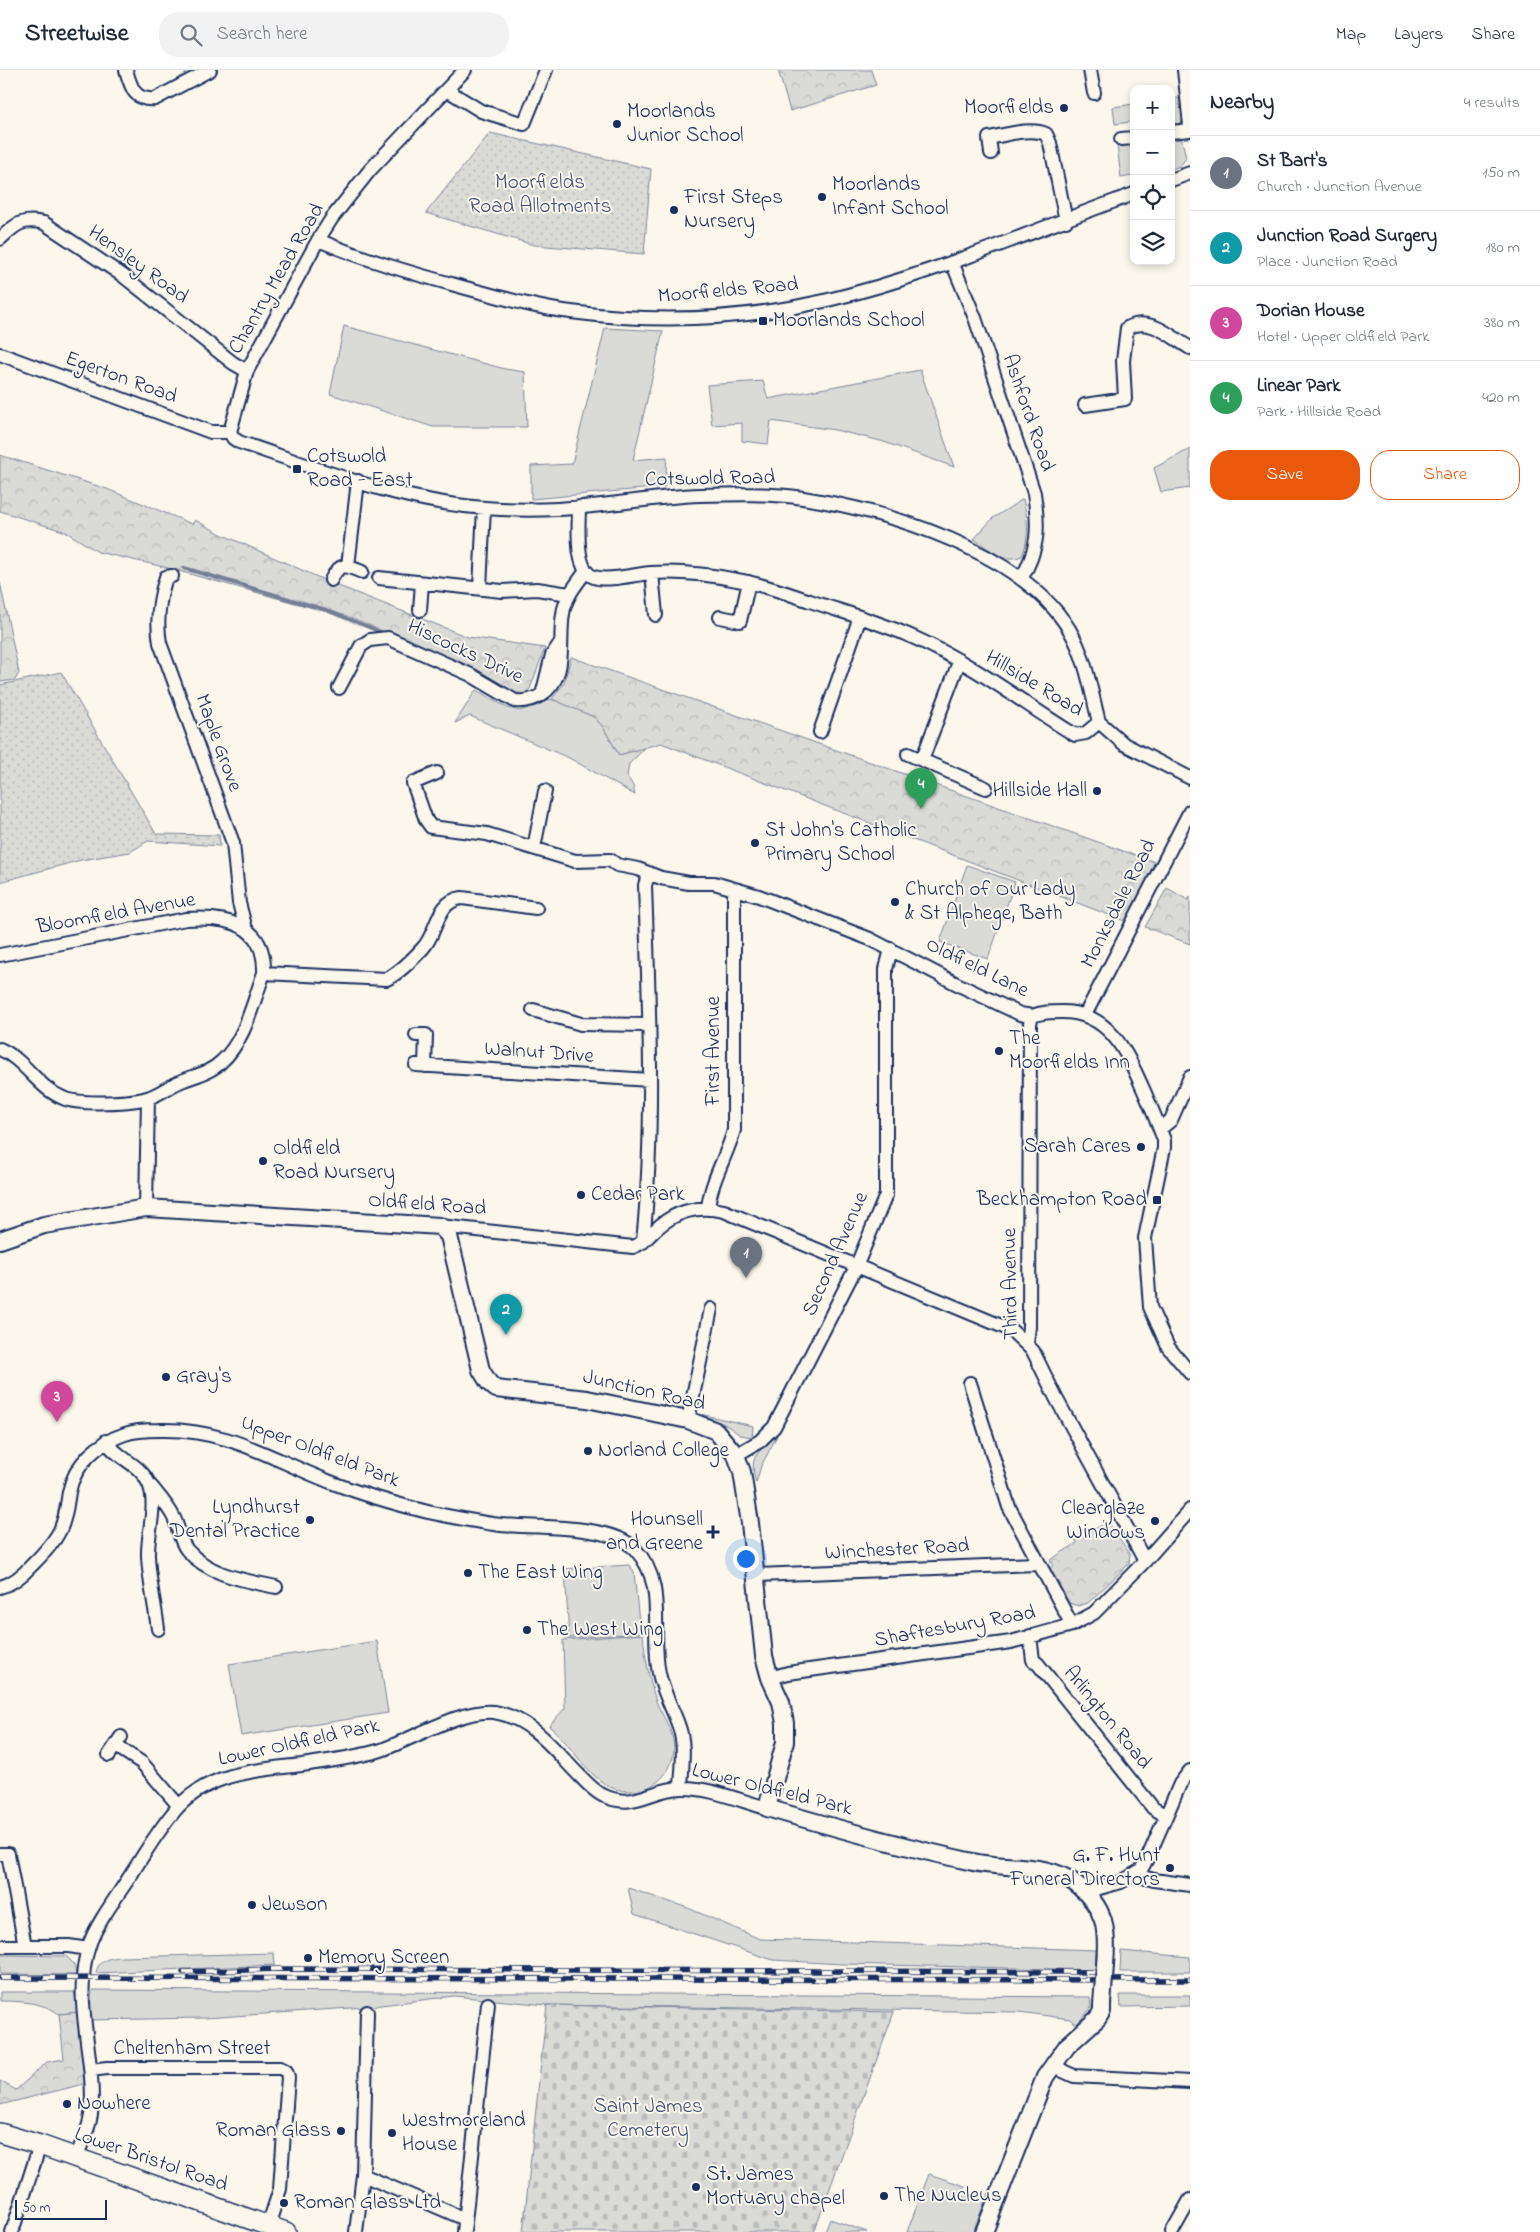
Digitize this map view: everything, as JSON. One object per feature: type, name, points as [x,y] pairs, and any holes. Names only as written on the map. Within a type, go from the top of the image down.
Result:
[{"type":"highway","name":"Lower Bristol Road","points":[[0,2133],[40,2144],[276,2230]]},
{"type":"main road","name":"Oldfield Road","points":[[0,1240],[44,1225],[146,1208],[440,1226]]},
{"type":"main road","name":"Junction Road","points":[[440,1226],[449,1236],[481,1370],[489,1383],[496,1389],[587,1399],[688,1420],[716,1431],[736,1455],[745,1489],[757,1575],[764,1656],[770,1678],[781,1702],[786,1723],[785,1742],[766,1808]]},
{"type":"main road","name":"Lower Oldfield Park","points":[[766,1808],[886,1842],[967,1861],[1032,1868],[1056,1873],[1085,1892],[1097,1906],[1107,1934],[1102,2004],[1098,2018],[1067,2046],[1053,2063]]},
{"type":"main road","points":[[984,2232],[1034,2102],[1053,2063]]},
{"type":"street","points":[[126,70],[134,92],[147,100],[155,99],[210,70]]},
{"type":"street","name":"Chantry Mead Road","points":[[230,432],[247,371],[318,240],[332,218],[370,170],[465,70]]},
{"type":"street","points":[[447,90],[481,111],[524,124],[546,70]]},
{"type":"street","points":[[1090,70],[1094,93]]},
{"type":"street","points":[[1184,70],[1190,125]]},
{"type":"street","points":[[1175,132],[1190,130]]},
{"type":"street","points":[[992,153],[987,132],[1039,131],[1046,134],[1050,144],[1066,221]]},
{"type":"street","points":[[1121,139],[1130,138]]},
{"type":"street","points":[[1175,179],[1190,173]]},
{"type":"street","name":"Moorfields Road","points":[[318,240],[397,269],[522,303],[570,312],[640,318],[700,318],[798,306],[884,285],[1066,221],[1130,196]]},
{"type":"street","name":"Hensley Road","points":[[0,239],[13,227],[29,219],[44,223],[122,275],[233,363],[247,371]]},
{"type":"street","name":"Ashford Road","points":[[952,262],[975,318],[1034,493],[1039,524],[1036,544],[1028,567],[1021,579]]},
{"type":"street","points":[[1085,405],[1125,399],[1123,361],[1126,328],[1143,323],[1152,325],[1190,348]]},
{"type":"street","name":"Egerton Road","points":[[0,354],[211,432],[230,432]]},
{"type":"street","name":"Cotswold Road","points":[[230,432],[236,440],[358,481],[422,499],[484,508],[557,509],[700,495],[762,495],[802,498],[866,511],[922,528],[992,560],[1021,579],[1049,603],[1069,630],[1084,663],[1099,722]]},
{"type":"street","points":[[348,566],[358,481]]},
{"type":"street","points":[[579,507],[580,551],[582,563],[586,571]]},
{"type":"street","points":[[480,588],[484,508]]},
{"type":"street","points":[[331,580],[340,567],[348,566],[362,572]]},
{"type":"street","name":"Hillside Road","points":[[586,571],[594,577],[604,578],[652,573],[698,572],[749,582],[860,617],[917,639],[959,662],[1075,735],[1086,733],[1099,722],[1124,744],[1190,778]]},
{"type":"street","name":"Hiscocks Drive","points":[[339,688],[361,646],[370,640],[388,638],[471,675],[515,701],[528,701],[542,695],[554,684],[562,659],[560,642],[563,614],[569,594],[586,571]]},
{"type":"street","points":[[652,573],[656,615]]},
{"type":"street","name":"Maple Grove","points":[[172,576],[166,578],[161,593],[158,616],[160,643],[233,843],[239,903],[246,929]]},
{"type":"street","name":"Hiscocks Drive","points":[[379,578],[502,591],[537,589],[569,594]]},
{"type":"street","points":[[720,617],[740,621],[749,582]]},
{"type":"street","name":"Hiscocks Drive","points":[[420,610],[422,583]]},
{"type":"street","points":[[820,732],[860,617]]},
{"type":"street","name":"Hillside Road","points":[[922,760],[959,662]]},
{"type":"street","points":[[908,754],[986,788]]},
{"type":"street","points":[[437,773],[413,783],[426,820],[431,827],[488,834],[534,848],[546,791]]},
{"type":"street","name":"Monksdale Road","points":[[1085,1015],[1190,811]]},
{"type":"street","name":"Oldfield Lane","points":[[534,848],[551,855],[575,861],[610,860],[617,865],[676,881],[704,881],[759,896],[891,949],[959,985],[1020,1014],[1036,1015]]},
{"type":"street","points":[[643,1242],[649,1184],[650,1080],[645,885],[650,873]]},
{"type":"street","name":"First Avenue","points":[[708,1208],[709,1194],[732,1141],[734,1130],[734,888]]},
{"type":"street","points":[[264,973],[387,979],[424,947],[445,905],[452,899],[462,898],[536,908]]},
{"type":"street","name":"Bloomfield Avenue","points":[[0,955],[186,919],[215,918],[236,923],[246,929]]},
{"type":"street","points":[[0,1049],[23,1064],[53,1093],[71,1101],[84,1103],[148,1098],[182,1081],[205,1073],[221,1062],[239,1039],[264,973],[260,946],[246,929]]},
{"type":"street","name":"Second Avenue","points":[[736,1455],[751,1448],[774,1427],[856,1267],[886,1195],[886,968],[891,949]]},
{"type":"street","points":[[532,1011],[581,1024],[649,1024]]},
{"type":"street","points":[[1036,1015],[1068,1012],[1085,1015],[1106,1027],[1121,1045],[1131,1062],[1160,1129],[1164,1148],[1144,1238],[1150,1307],[1168,1347],[1189,1370]]},
{"type":"street","name":"Third Avenue","points":[[1036,1015],[1030,1023],[1030,1317],[1027,1343],[1145,1561]]},
{"type":"street","name":"Walnut Drive","points":[[416,1035],[426,1035],[421,1065],[650,1080]]},
{"type":"street","points":[[1160,1129],[1171,1120],[1190,1076]]},
{"type":"street","points":[[146,1208],[148,1098]]},
{"type":"street","points":[[643,1242],[668,1218],[687,1210],[708,1208],[724,1211],[1011,1330],[1027,1343]]},
{"type":"street","name":"Oldfield Road","points":[[440,1226],[625,1246],[638,1245],[643,1242]]},
{"type":"street","points":[[688,1420],[711,1309]]},
{"type":"street","points":[[970,1382],[1004,1495],[1038,1564],[1072,1625]]},
{"type":"street","name":"Upper Oldfield Park","points":[[0,1587],[26,1572],[60,1531],[75,1472],[88,1456],[106,1441],[126,1433],[145,1430],[175,1429],[234,1440],[332,1483],[431,1512],[498,1524],[592,1531],[622,1538],[641,1556],[652,1578],[656,1592],[656,1651],[659,1675],[679,1725],[683,1745],[681,1788]]},
{"type":"street","points":[[106,1441],[112,1451],[134,1465],[144,1475],[174,1518],[179,1536],[188,1550],[202,1563],[223,1576],[276,1587]]},
{"type":"street","points":[[150,1484],[152,1498],[148,1556],[157,1630]]},
{"type":"street","name":"Shaftesbury Road","points":[[770,1678],[788,1673],[1011,1642],[1072,1625],[1094,1613],[1145,1561],[1190,1510]]},
{"type":"street","name":"Winchester Road","points":[[757,1575],[1038,1564]]},
{"type":"street","name":"Arlington Road","points":[[1030,1636],[1033,1660],[1153,1808],[1166,1816]]},
{"type":"street","name":"Lower Oldfield Park","points":[[88,1948],[137,1864],[179,1806],[198,1791],[234,1774],[258,1769],[348,1758],[376,1751],[400,1743],[462,1716],[474,1713],[491,1712],[504,1714],[529,1725],[548,1740],[593,1790],[613,1799],[636,1801],[661,1792],[681,1788],[695,1788],[766,1808]]},
{"type":"street","points":[[115,1746],[142,1763],[179,1806]]},
{"type":"street","points":[[1085,1892],[1121,1882],[1136,1875],[1149,1855],[1180,1784],[1190,1771]]},
{"type":"street","points":[[0,1854],[8,1854],[25,1946]]},
{"type":"street","points":[[1136,1875],[1154,1880],[1190,1885]]},
{"type":"street","points":[[0,1946],[69,1946],[88,1948],[82,1994],[90,2070],[91,2114],[89,2128],[76,2158]]},
{"type":"street","points":[[363,2175],[465,2226],[488,2004]]},
{"type":"street","points":[[356,2232],[363,2175],[367,2012]]},
{"type":"street","points":[[1053,2063],[1063,2071],[1074,2076],[1190,2082]]},
{"type":"street","name":"Cheltenham Street","points":[[90,2070],[107,2068],[280,2068],[286,2070],[288,2077],[276,2230]]},
{"type":"street","points":[[12,2232],[40,2144]]},
{"type":"street","points":[[1172,2232],[1190,2200]]},
{"type":"green space","points":[[778,70],[871,70],[876,85],[790,111]]},
{"type":"green space","points":[[1175,98],[1179,98],[1183,118],[1181,123],[1175,124]]},
{"type":"green space","points":[[1130,105],[1130,122],[1115,124],[1113,107]]},
{"type":"green space","name":"Moorfields Road Allotments","points":[[490,133],[651,169],[644,254],[534,245],[426,213]]},
{"type":"green space","points":[[1175,137],[1182,140],[1186,158],[1180,166],[1175,168]]},
{"type":"green space","points":[[1130,143],[1130,176],[1121,178],[1117,145]]},
{"type":"green space","points":[[344,326],[505,369],[525,372],[527,427],[433,427],[330,394]]},
{"type":"green space","points":[[605,328],[663,331],[633,460],[667,457],[665,487],[531,499],[531,466],[572,464]]},
{"type":"green space","points":[[920,370],[954,467],[881,441],[835,430],[771,421],[768,444],[742,441],[742,423],[712,425],[707,385],[763,381],[768,399]]},
{"type":"green space","points":[[1190,449],[1190,488],[1161,492],[1154,468]]},
{"type":"green space","points":[[0,455],[107,489],[192,524],[195,520],[221,534],[331,583],[468,637],[545,648],[530,689],[517,698],[435,651],[335,614],[164,567],[98,552],[66,532],[0,511]]},
{"type":"green space","points":[[1023,499],[1027,528],[1025,549],[1022,556],[1015,558],[1003,557],[974,539],[993,518]]},
{"type":"green space","points":[[0,582],[19,673],[15,680],[0,682]]},
{"type":"green space","points":[[571,657],[1155,862],[1127,922],[661,743],[619,755],[603,727],[594,717],[552,699],[564,683]]},
{"type":"green space","points":[[61,672],[156,834],[219,835],[220,846],[148,841],[130,852],[81,860],[0,882],[0,685]]},
{"type":"green space","points":[[476,690],[508,708],[520,711],[549,699],[561,702],[594,717],[603,727],[619,755],[646,747],[629,764],[627,776],[633,786],[635,795],[569,758],[470,716],[455,723]]},
{"type":"green space","points":[[967,865],[1015,882],[988,959],[940,942]]},
{"type":"green space","points":[[1167,888],[1188,900],[1190,897],[1190,944],[1145,927]]},
{"type":"green space","points":[[700,1414],[753,1426],[752,1437],[740,1435],[726,1425]]},
{"type":"green space","points":[[777,1436],[761,1466],[756,1483],[753,1466],[756,1455]]},
{"type":"green space","points":[[1108,1522],[1130,1554],[1129,1564],[1088,1603],[1078,1606],[1069,1603],[1050,1568],[1053,1565],[1050,1560],[1077,1543],[1075,1539]]},
{"type":"green space","points":[[629,1565],[634,1572],[640,1633],[569,1638],[565,1569]]},
{"type":"green space","points":[[643,1634],[651,1684],[656,1701],[672,1735],[673,1755],[669,1768],[655,1784],[639,1790],[623,1791],[608,1786],[592,1774],[549,1726],[565,1708],[563,1640]]},
{"type":"green space","points":[[377,1641],[388,1713],[241,1736],[229,1664]]},
{"type":"green space","points":[[628,1888],[688,1908],[760,1939],[1096,1950],[1095,1970],[842,1964],[773,1960],[634,1914]]},
{"type":"green space","points":[[1121,1951],[1190,1957],[1190,1972],[1120,1972]]},
{"type":"green space","points":[[274,1953],[275,1965],[96,1973],[97,1968],[102,1962],[118,1957]]},
{"type":"green space","points":[[0,1955],[66,1956],[74,1964],[76,1975],[0,1974]]},
{"type":"green space","points":[[92,1990],[1090,1997],[1091,2008],[1076,2025],[1070,2019],[1020,2012],[547,2005],[454,1996],[365,2007],[205,2018],[89,2020]]},
{"type":"green space","points":[[0,1992],[74,1992],[80,2012],[59,2014],[38,2005],[0,2001]]},
{"type":"green space","points":[[1120,1995],[1190,1995],[1190,2006],[1121,2007]]},
{"type":"green space","name":"Saint James Cemetery","points":[[547,2005],[894,2012],[814,2232],[523,2232]]},
{"type":"green space","points":[[80,2012],[88,2083],[0,2105],[0,2081],[16,2090],[47,2062],[64,2059],[59,2014]]},
{"type":"green space","points":[[929,2174],[965,2186],[961,2197],[974,2194],[986,2199],[973,2232],[907,2232]]},
{"type":"green space","points":[[830,2219],[867,2232],[825,2232]]},
{"type":"waterway","points":[[184,568],[326,610],[386,634]]},
{"type":"railway","points":[[183,1972],[278,1969],[1101,1972]]},
{"type":"railway","points":[[0,1978],[1190,1980]]},
{"type":"place","name":"Moorfields","points":[[1064,108]]},
{"type":"place","name":"Moorlands Junior School","points":[[617,124]]},
{"type":"place","name":"Moorlands Infant School","points":[[822,197]]},
{"type":"place","name":"First Steps Nursery","points":[[674,210]]},
{"type":"place","name":"Moorlands School","points":[[763,321]]},
{"type":"place","name":"Cotswold Road - East","points":[[297,469]]},
{"type":"place","name":"Hillside Hall","points":[[1097,791]]},
{"type":"place","name":"Linear Park","points":[[921,809]]},
{"type":"place","name":"St John's Catholic Primary School","points":[[755,843]]},
{"type":"place","name":"Church of Our Lady & St Alphege, Bath","points":[[895,902]]},
{"type":"place","name":"The Moorfields Inn","points":[[999,1051]]},
{"type":"place","name":"Sarah Cares","points":[[1141,1147]]},
{"type":"place","name":"Oldfield Road Nursery","points":[[263,1161]]},
{"type":"place","name":"Cedar Park","points":[[581,1195]]},
{"type":"place","name":"Beckhampton Road","points":[[1157,1200]]},
{"type":"place","name":"St Bart's","points":[[746,1278]]},
{"type":"place","name":"Junction Road Surgery","points":[[506,1335]]},
{"type":"place","name":"Gray's","points":[[166,1377]]},
{"type":"place","name":"Dorian House","points":[[57,1422]]},
{"type":"place","name":"Norland College","points":[[588,1451]]},
{"type":"place","name":"Lyndhurst Dental Practice","points":[[310,1520]]},
{"type":"place","name":"Clearglaze Windows","points":[[1155,1521]]},
{"type":"place","name":"Hounsell and Greene","points":[[713,1532]]},
{"type":"place","name":"The East Wing","points":[[468,1573]]},
{"type":"place","name":"The West Wing","points":[[527,1630]]},
{"type":"place","name":"G. F. Hunt Funeral Directors","points":[[1170,1868]]},
{"type":"place","name":"Jewson","points":[[252,1905]]},
{"type":"place","name":"Memory Screen","points":[[308,1958]]},
{"type":"place","name":"Nowhere","points":[[67,2104]]},
{"type":"place","name":"Roman Glass","points":[[341,2131]]},
{"type":"place","name":"Westmoreland House","points":[[392,2133]]},
{"type":"place","name":"St. James Mortuary chapel","points":[[696,2187]]},
{"type":"place","name":"The Nucleus","points":[[884,2196]]},
{"type":"place","name":"Roman Glass Ltd","points":[[284,2203]]}]
